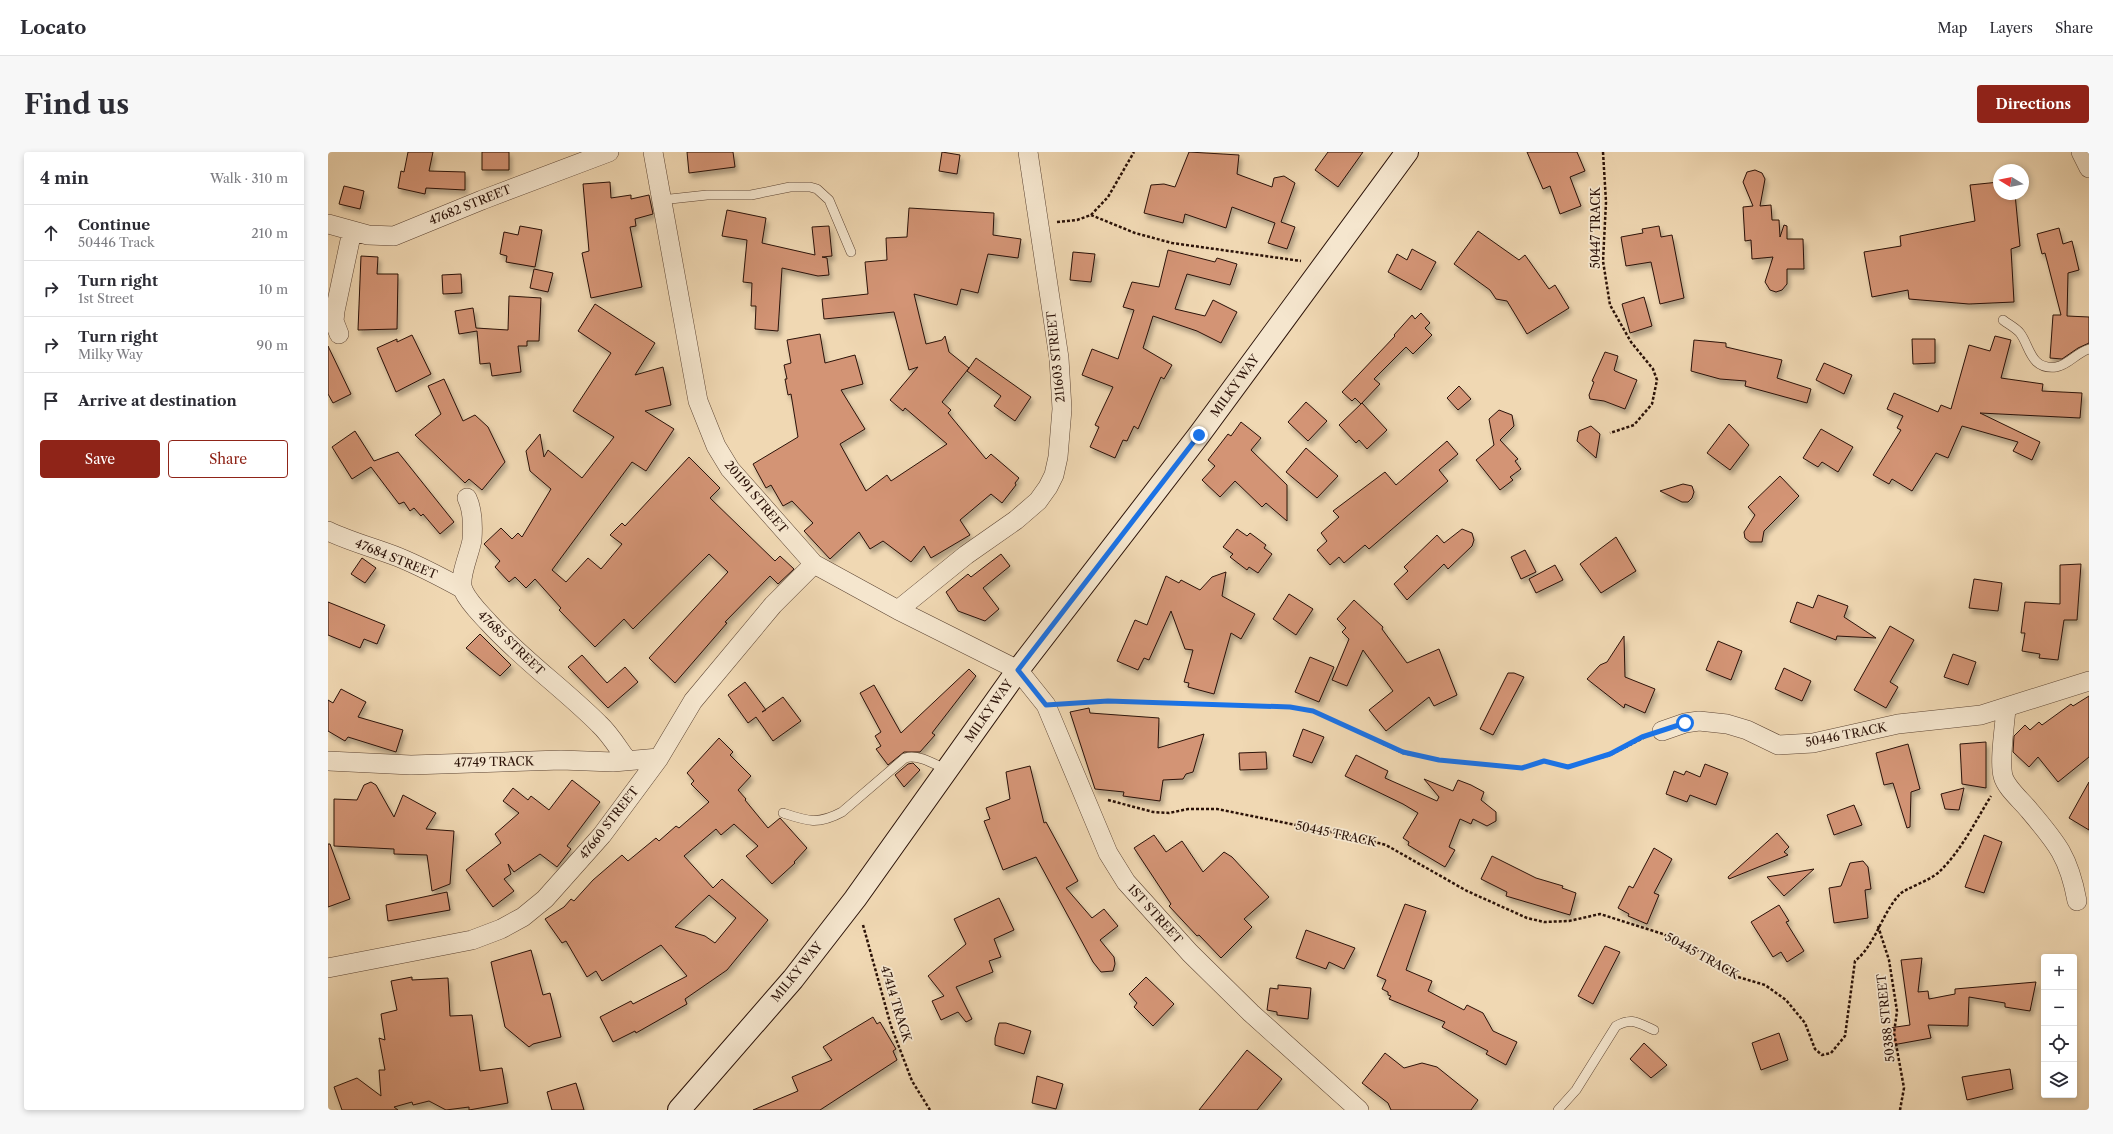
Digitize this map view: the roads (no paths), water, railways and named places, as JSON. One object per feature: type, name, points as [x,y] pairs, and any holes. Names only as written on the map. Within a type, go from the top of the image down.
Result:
[{"type":"street","name":"47682 STREET","points":[[328,224],[380,237],[394,236],[487,197],[609,152]]},
{"type":"street","name":"211603 STREET","points":[[898,610],[966,555],[1016,520],[1038,501],[1054,475],[1058,457],[1062,409],[1059,358],[1028,152]]},
{"type":"street","name":"MILKY WAY","points":[[679,1110],[793,979],[855,899],[1018,670],[1199,435],[1407,152]]},
{"type":"street","points":[[2081,152],[2089,168]]},
{"type":"street","name":"201191 STREET","points":[[650,153],[661,200],[698,401],[706,425],[716,446],[730,469],[814,564],[898,610],[1018,670]]},
{"type":"street","points":[[339,334],[334,321],[335,311],[352,231]]},
{"type":"street","points":[[463,589],[462,580],[472,540],[471,509],[467,498]]},
{"type":"street","name":"47684 STREET","points":[[328,531],[344,539],[421,567],[463,589]]},
{"type":"street","name":"47660 STREET","points":[[328,968],[472,940],[501,929],[523,917],[545,899],[602,835],[659,758],[693,701],[773,605],[814,564]]},
{"type":"street","name":"47685 STREET","points":[[463,589],[475,608],[498,633],[600,725],[626,760]]},
{"type":"street","name":"1ST STREET","points":[[1018,670],[1046,705],[1086,797],[1108,853],[1126,882],[1195,958],[1252,1013],[1359,1110]]},
{"type":"street","name":"50446 TRACK","points":[[1662,731],[1685,723],[1699,721],[1726,724],[1747,730],[1778,745],[1800,744],[1833,740],[1898,724],[1982,715],[2089,681]]},
{"type":"street","points":[[2006,708],[2003,776],[2011,788],[2048,832],[2064,856],[2072,878],[2077,901]]},
{"type":"street","name":"47749 TRACK","points":[[328,761],[344,760],[411,765],[561,760],[613,762],[659,758]]},
{"type":"lane","points":[[661,200],[708,194],[751,195],[790,188],[810,187],[817,189],[829,200],[851,252]]},
{"type":"lane","points":[[2003,320],[2020,334],[2029,355],[2042,365],[2056,367],[2070,361],[2085,350],[2089,349]]},
{"type":"lane","points":[[783,813],[807,821],[825,820],[834,816],[842,812],[905,758],[917,757],[947,770]]},
{"type":"lane","points":[[1558,1110],[1576,1090],[1616,1026],[1626,1020],[1635,1021],[1654,1030]]}]
